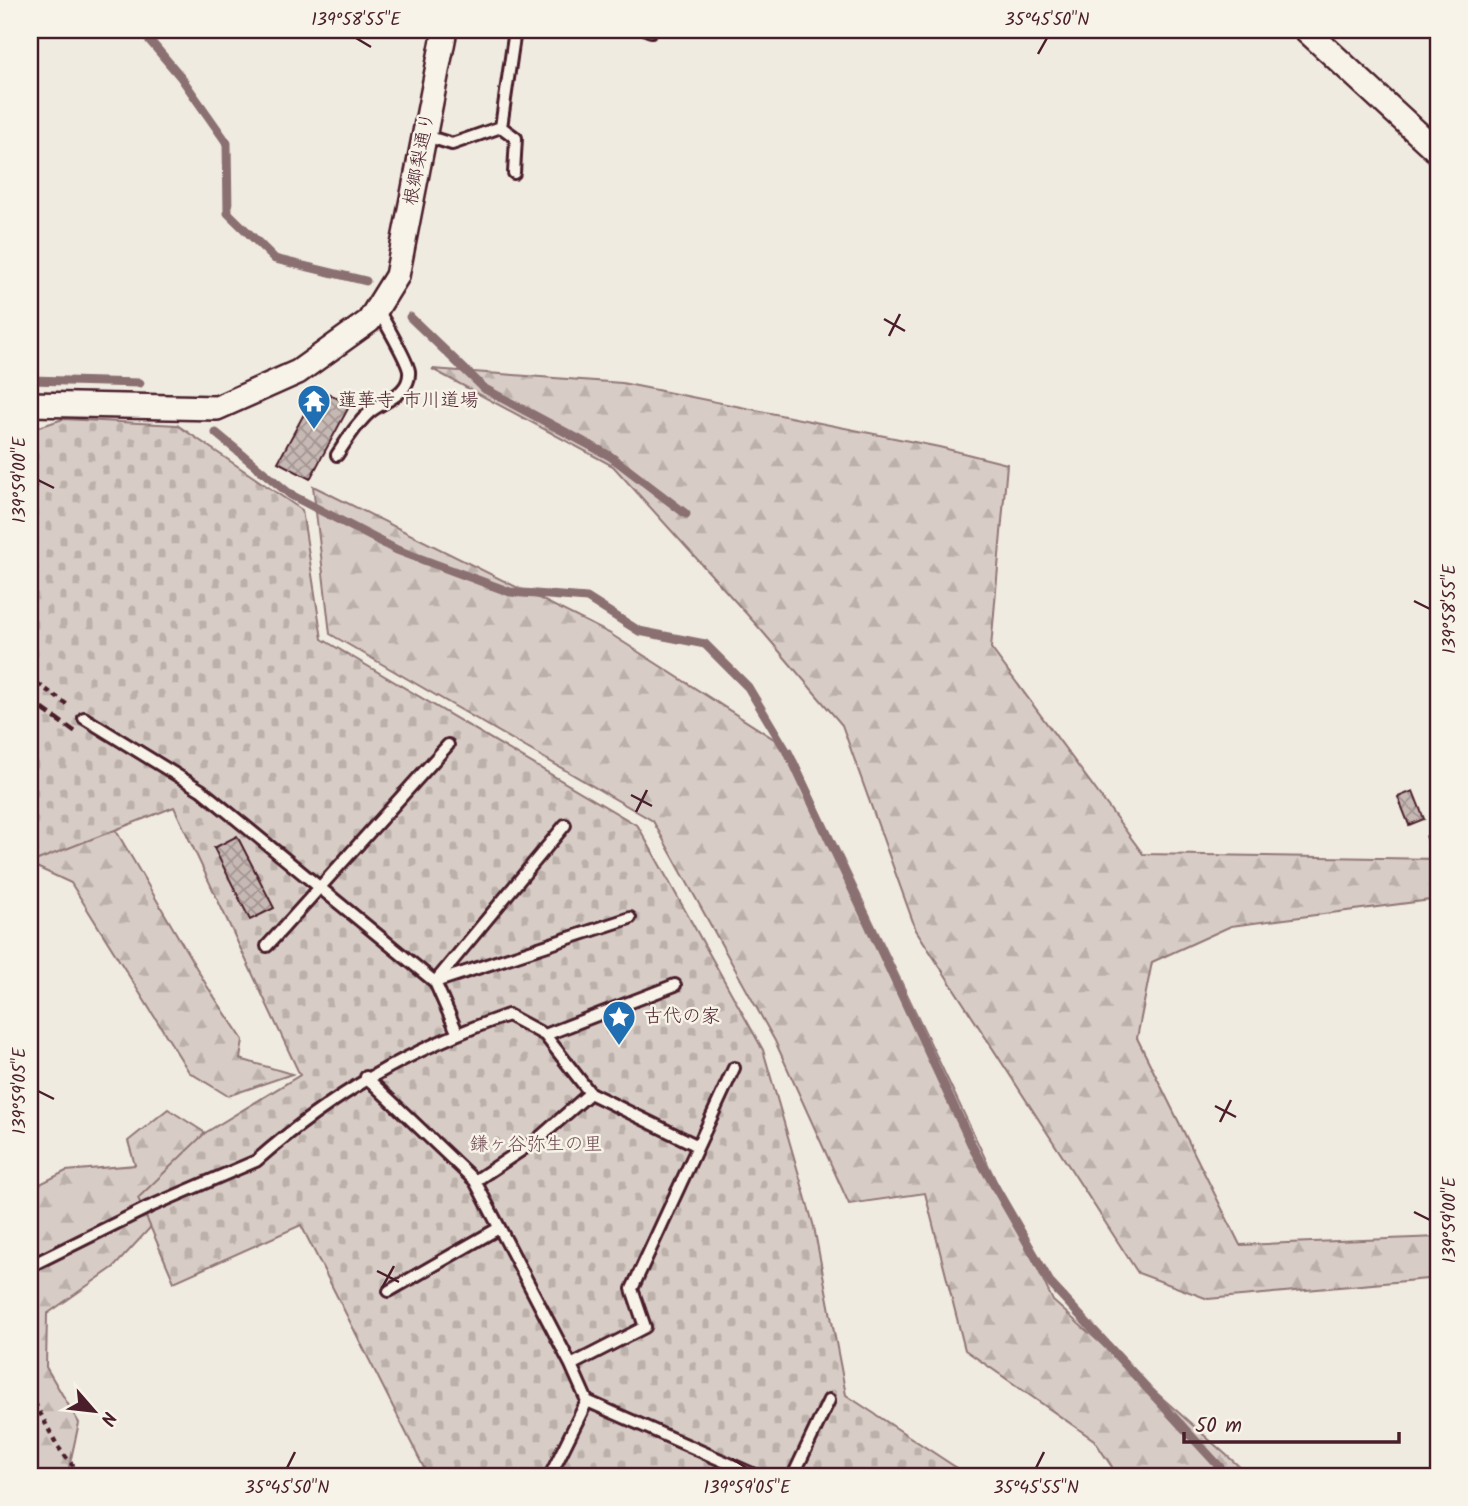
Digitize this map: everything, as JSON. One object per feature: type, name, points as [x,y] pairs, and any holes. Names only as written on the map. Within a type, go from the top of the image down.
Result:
[{"type":"street","name":"根郷梨通り","points":[[373,314],[392,288],[397,276],[445,30]]},
{"type":"street","points":[[1306,30],[1438,152]]},
{"type":"street","points":[[30,404],[217,408],[298,372],[373,314]]},
{"type":"lane","points":[[501,127],[515,30]]},
{"type":"lane","points":[[424,135],[452,144],[501,127]]},
{"type":"lane","points":[[501,127],[516,138],[514,173]]},
{"type":"lane","points":[[337,455],[352,432],[370,412],[397,395],[405,384],[409,371],[373,314]]},
{"type":"lane","points":[[84,718],[201,789],[435,982],[457,1032]]},
{"type":"lane","points":[[267,946],[448,745]]},
{"type":"lane","points":[[435,982],[565,825]]},
{"type":"lane","points":[[435,982],[630,918]]},
{"type":"lane","points":[[545,1035],[675,985]]},
{"type":"lane","points":[[30,1266],[149,1207],[256,1161],[366,1077],[457,1032],[508,1015],[545,1035],[590,1093],[698,1146]]},
{"type":"lane","points":[[571,1365],[645,1327],[632,1289],[734,1068]]},
{"type":"lane","points":[[366,1077],[475,1181],[587,1401],[757,1476]]},
{"type":"lane","points":[[475,1181],[538,1139],[590,1093]]},
{"type":"lane","points":[[389,1291],[499,1228]]},
{"type":"lane","points":[[793,1476],[829,1400]]},
{"type":"lane","points":[[550,1476],[587,1401]]},
{"type":"path","points":[[30,678],[84,718]]},
{"type":"path","points":[[1426,838],[1438,834]]},
{"type":"path","points":[[30,1394],[58,1447],[81,1476]]},
{"type":"green space","points":[[432,369],[622,383],[939,447],[1007,464],[991,648],[1143,854],[1438,859],[1438,899],[1231,926],[1152,962],[1137,1038],[1240,1245],[1438,1237],[1438,1278],[1208,1299],[1138,1273],[916,930],[842,725],[762,631],[613,466]]},
{"type":"green space","name":"鎌ヶ谷弥生の里","points":[[63,419],[177,425],[302,510],[322,639],[638,826],[763,1050],[814,1227],[846,1395],[969,1476],[428,1476],[301,1225],[174,1282],[138,1198],[205,1133],[300,1075],[174,807],[30,863],[30,430]]},
{"type":"green space","points":[[313,486],[609,633],[791,750],[1053,1301],[1250,1476],[1118,1476],[1094,1440],[965,1350],[925,1193],[849,1204],[775,1041],[653,821],[330,634]]},
{"type":"green space","points":[[30,792],[108,817],[207,986],[243,1040],[240,1059],[292,1074],[228,1096],[189,1072],[71,883],[30,864]]},
{"type":"green space","points":[[168,1109],[204,1132],[207,1166],[114,1267],[47,1314],[46,1367],[79,1423],[68,1472],[40,1475],[30,1471],[30,1189],[66,1171],[135,1165],[128,1141]]},
{"type":"building","points":[[318,388],[350,405],[310,479],[278,462]]},
{"type":"building","points":[[1413,791],[1424,819],[1409,825],[1398,797]]},
{"type":"building","points":[[237,836],[274,908],[250,920],[214,848]]},
{"type":"waterway","points":[[141,30],[180,76],[227,143],[228,213],[275,259],[366,281]]},
{"type":"waterway","points":[[410,317],[485,389],[610,456],[686,514]]},
{"type":"waterway","points":[[30,380],[140,383]]},
{"type":"waterway","points":[[216,433],[291,495],[397,550],[510,592],[587,598],[639,631],[705,644],[748,687],[793,762],[975,1152],[1051,1284],[1228,1476]]},
{"type":"railway","points":[[30,700],[75,732]]},
{"type":"place","name":"蓮華寺 市川道場","points":[[314,431]]},
{"type":"place","name":"古代の家","points":[[619,1047]]}]
